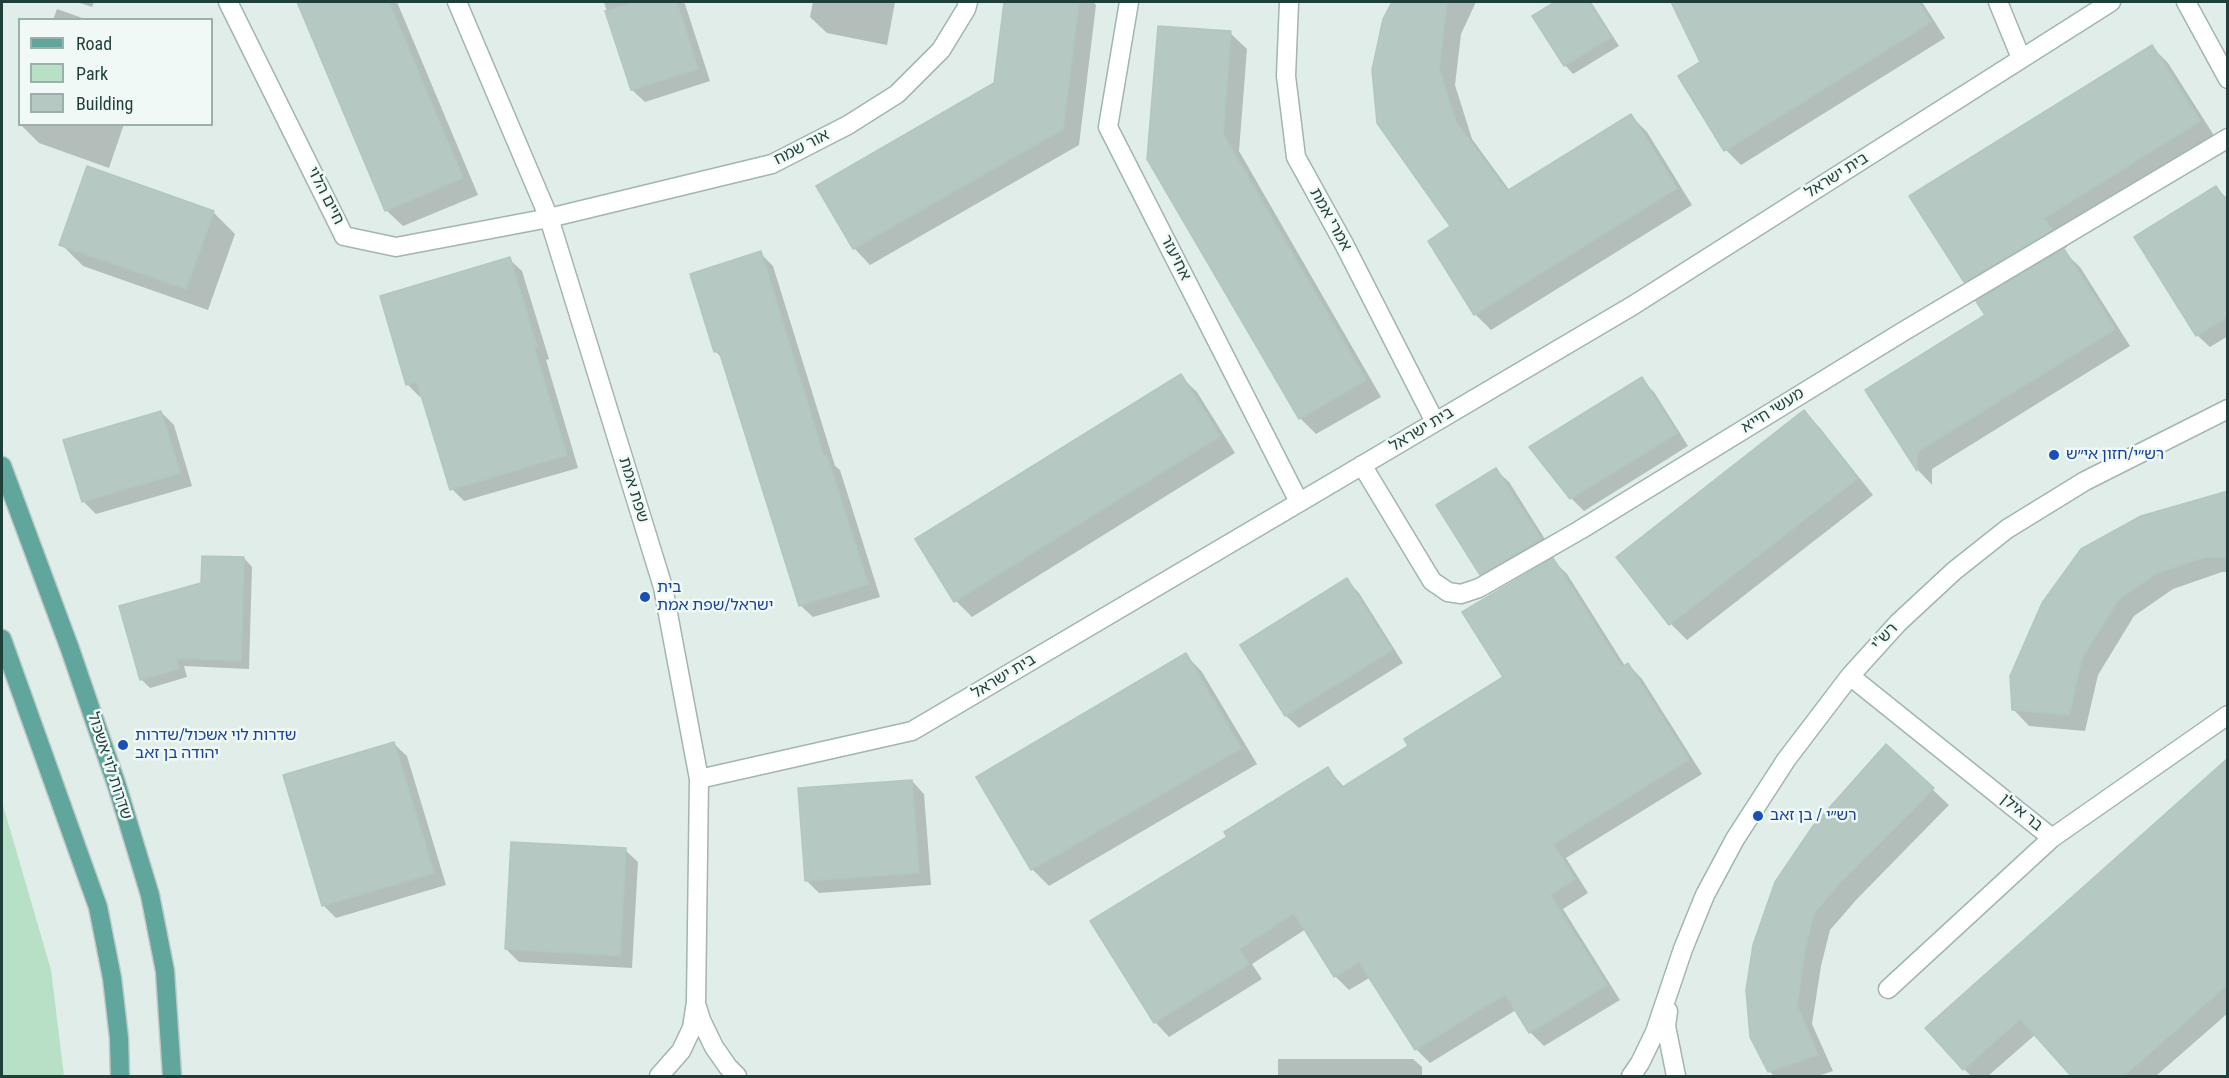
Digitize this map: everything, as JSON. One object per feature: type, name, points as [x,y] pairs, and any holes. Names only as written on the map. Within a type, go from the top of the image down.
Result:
[{"type":"main road","name":"שדרות לוי אשכול","points":[[2,466],[70,649],[117,786],[150,895],[165,971],[172,1077]]},
{"type":"main road","points":[[2,639],[98,907],[112,978],[119,1038],[120,1077]]},
{"type":"street","name":"חיים הלוי","points":[[228,2],[344,236],[396,247],[549,218]]},
{"type":"street","name":"שפת אמת","points":[[457,2],[549,218],[663,587],[699,779],[696,1002],[692,1028],[681,1051],[660,1077]]},
{"type":"street","name":"אור שמח","points":[[549,218],[772,164],[839,130],[897,94],[941,50],[968,2]]},
{"type":"street","name":"אחיעזר","points":[[1129,2],[1108,128],[1299,502]]},
{"type":"street","name":"אמרי אמת","points":[[1289,2],[1286,76],[1296,157],[1344,244],[1435,422]]},
{"type":"street","points":[[1998,2],[2021,58]]},
{"type":"street","name":"בית ישראל","points":[[699,779],[912,731],[1632,306],[2111,2]]},
{"type":"street","points":[[2186,2],[2228,79]]},
{"type":"street","name":"מעשי חייא","points":[[1362,465],[1432,581],[1448,592],[1461,594],[1479,588],[1580,530],[1904,331],[2228,138]]},
{"type":"street","name":"רש\"י","points":[[1631,1077],[1655,1032],[1683,949],[1705,895],[1735,839],[1786,760],[1850,675],[1898,623],[1954,571],[2007,529],[2085,481],[2228,409]]},
{"type":"street","name":"בר אילן","points":[[1850,675],[2052,838],[2228,715]]},
{"type":"street","points":[[1888,989],[2052,838]]},
{"type":"street","name":"רש\"י","points":[[1671,988],[1666,1026],[1676,1077]]},
{"type":"street","name":"שפת אמת","points":[[696,1002],[701,1020],[714,1047],[737,1077]]},
{"type":"green space","points":[[2,802],[51,970],[64,1076],[2,1076]]},
{"type":"building","points":[[297,2],[389,2],[463,178],[385,211]]},
{"type":"building","points":[[636,2],[677,2],[698,69],[631,90],[605,11]]},
{"type":"building","points":[[1004,2],[1079,2],[1063,129],[853,249],[816,186],[994,83]]},
{"type":"building","points":[[1392,2],[1447,2],[1439,68],[1456,122],[1507,191],[1631,114],[1677,188],[1474,315],[1428,241],[1450,226],[1377,123],[1372,70],[1383,19]]},
{"type":"building","points":[[1555,2],[1589,2],[1611,37],[1564,66],[1532,16]]},
{"type":"building","points":[[1671,2],[1918,2],[1931,22],[1724,151],[1678,76],[1700,62]]},
{"type":"building","points":[[1158,26],[1231,31],[1223,134],[1366,380],[1299,419],[1147,159]]},
{"type":"building","points":[[2152,45],[2200,121],[2044,218],[2052,230],[1964,282],[1909,196]]},
{"type":"building","points":[[87,166],[214,211],[186,289],[59,245]]},
{"type":"building","points":[[2216,186],[2228,204],[2228,316],[2196,336],[2134,237]]},
{"type":"building","points":[[2064,249],[2115,329],[1917,452],[1917,471],[1865,390],[1985,315],[1976,301]]},
{"type":"building","points":[[761,251],[824,457],[827,456],[868,584],[799,606],[719,351],[714,352],[690,274]]},
{"type":"building","points":[[510,257],[537,347],[534,348],[567,455],[450,490],[417,382],[406,385],[380,296]]},
{"type":"building","points":[[1181,374],[1220,436],[954,602],[915,539]]},
{"type":"building","points":[[1642,377],[1677,433],[1570,499],[1529,447]]},
{"type":"building","points":[[1804,410],[1858,478],[1669,625],[1616,557]]},
{"type":"building","points":[[161,411],[180,473],[82,502],[63,440]]},
{"type":"building","points":[[1496,468],[1541,539],[1480,575],[1436,505]]},
{"type":"building","points":[[2228,491],[2228,557],[2205,557],[2157,573],[2118,600],[2082,658],[2069,715],[2012,710],[2010,676],[2042,603],[2081,549],[2141,516]]},
{"type":"building","points":[[202,556],[244,557],[241,661],[176,658],[179,669],[140,680],[119,606],[201,583]]},
{"type":"building","points":[[1553,558],[1622,667],[1628,663],[1689,759],[1553,844],[1575,879],[1550,895],[1607,985],[1529,1033],[1505,994],[1415,1050],[1359,962],[1334,977],[1294,913],[1239,949],[1249,964],[1154,1023],[1090,921],[1227,837],[1224,832],[1328,767],[1341,788],[1408,746],[1404,739],[1503,677],[1462,612]]},
{"type":"building","points":[[1347,578],[1392,650],[1285,716],[1240,645]]},
{"type":"building","points":[[1186,653],[1241,748],[1031,870],[976,777]]},
{"type":"building","points":[[394,742],[434,873],[322,906],[283,775]]},
{"type":"building","points":[[1886,744],[1934,788],[1840,883],[1814,913],[1805,949],[1797,1006],[1818,1055],[1768,1072],[1750,1037],[1746,990],[1753,945],[1775,882],[1813,826]]},
{"type":"building","points":[[2228,758],[2228,984],[2123,1077],[2072,1077],[2020,1019],[1963,1070],[1925,1028]]},
{"type":"building","points":[[912,780],[919,873],[805,881],[798,788]]},
{"type":"building","points":[[511,842],[626,848],[620,956],[505,949]]},
{"type":"place","name":"רש״י/חזון אי״ש","points":[[2054,455]]},
{"type":"place","name":"בית ישראל/שפת אמת","points":[[645,597]]},
{"type":"place","name":"שדרות לוי אשכול/שדרות יהודה בן זאב","points":[[123,745]]},
{"type":"place","name":"רש״י / בן זאב","points":[[1758,816]]}]
